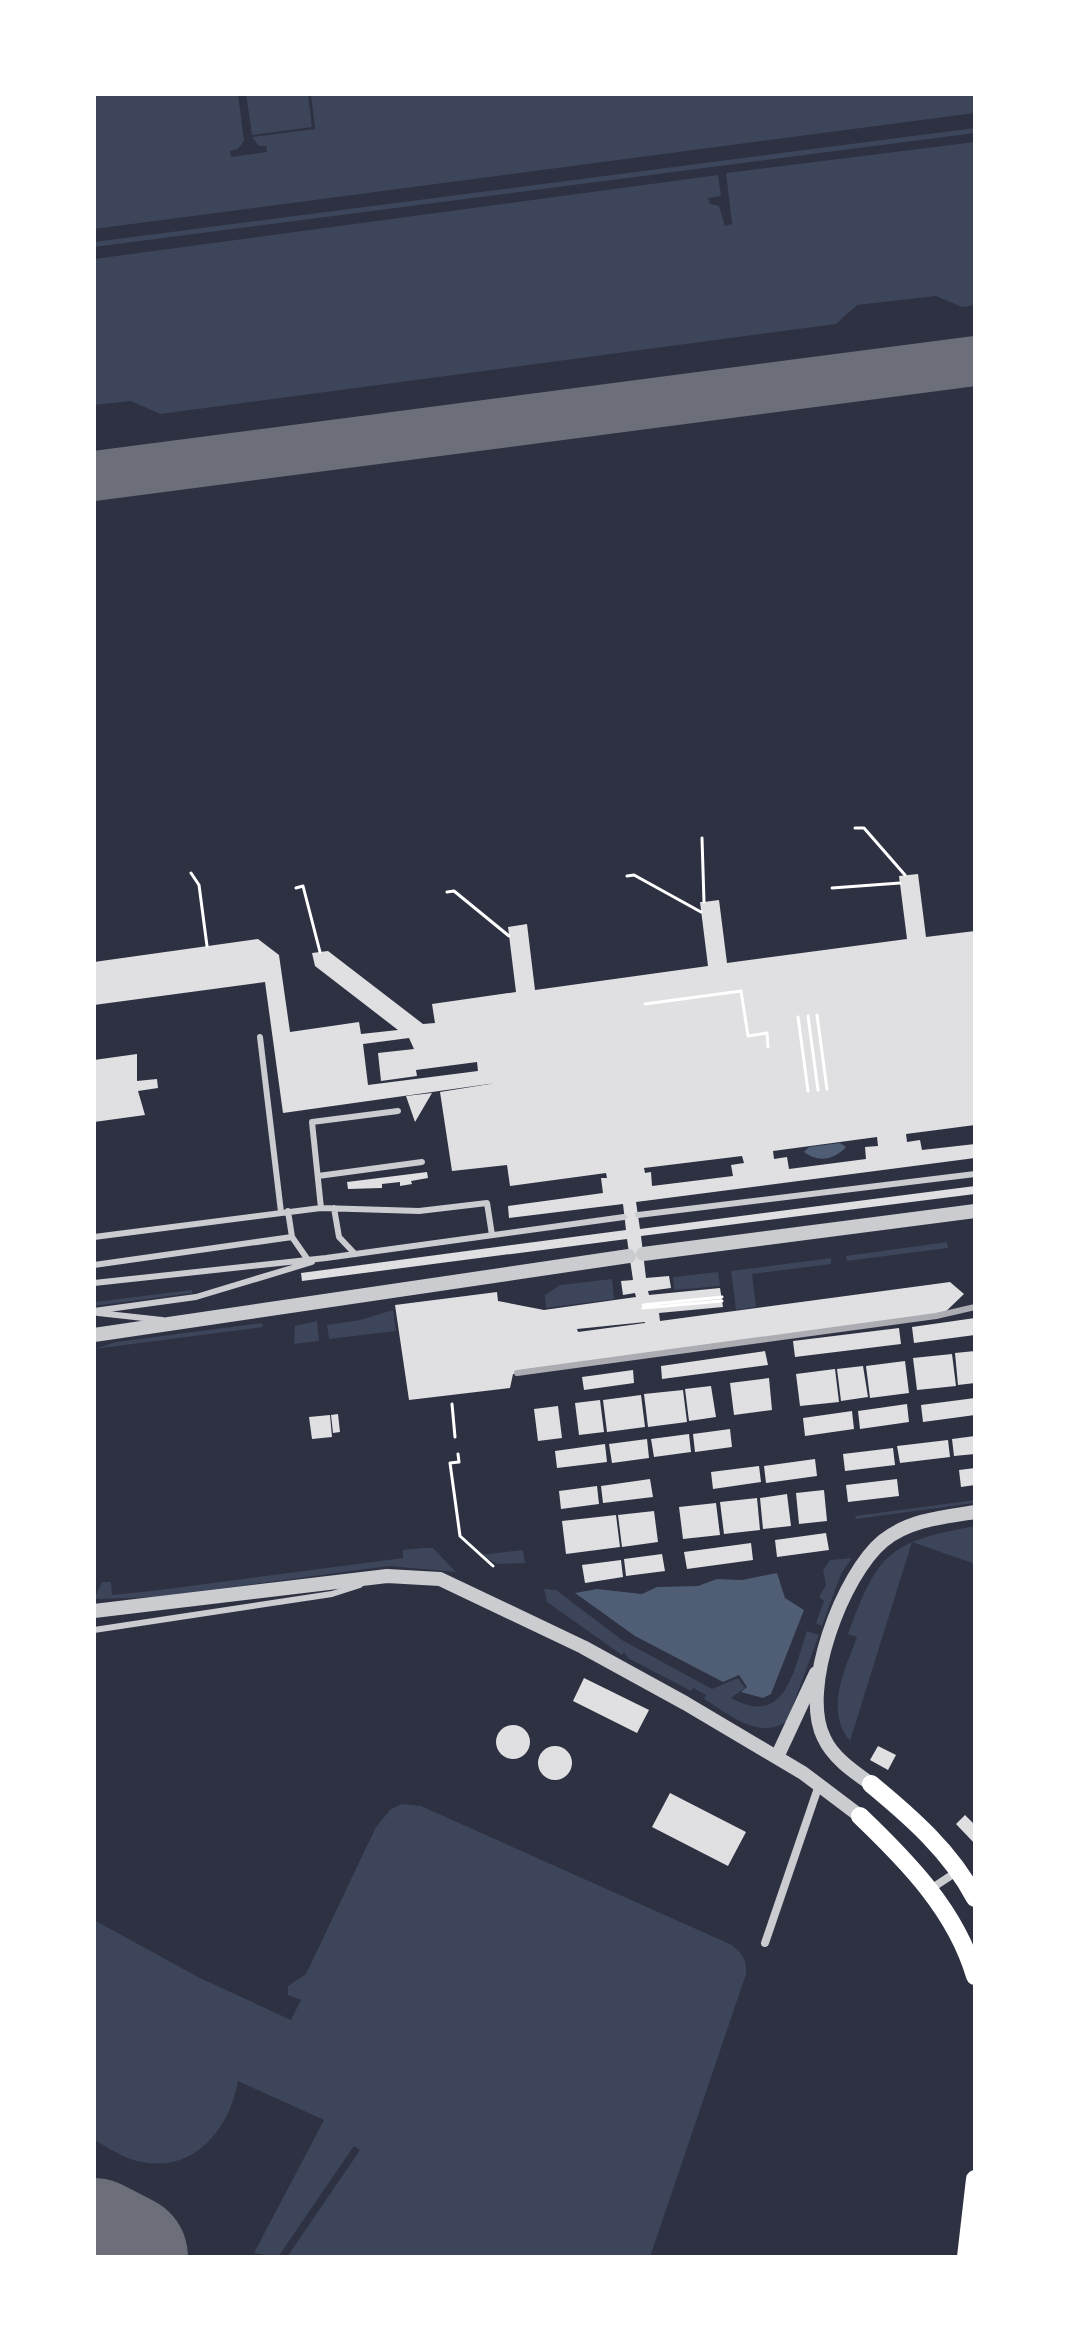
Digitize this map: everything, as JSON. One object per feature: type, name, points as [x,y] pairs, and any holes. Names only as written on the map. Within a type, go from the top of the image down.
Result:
[{"type":"main road","points":[[871,1784],[922,1827],[959,1871],[975,1898]]},
{"type":"main road","points":[[860,1816],[908,1862],[929,1890],[969,1957],[975,1976]]},
{"type":"main road","points":[[966,2257],[975,2179]]},
{"type":"street","points":[[94,1335],[636,1255],[975,1211]]},
{"type":"street","points":[[777,1757],[819,1665],[851,1579],[882,1542],[901,1529],[928,1519],[975,1512]]},
{"type":"street","points":[[94,1611],[387,1576],[440,1579],[583,1647],[777,1757],[860,1816]]},
{"type":"street","points":[[819,1665],[818,1714],[823,1737],[846,1765],[871,1784]]},
{"type":"street","points":[[765,1943],[819,1785]]},
{"type":"street","points":[[929,1890],[959,1871]]},
{"type":"lane","points":[[260,1037],[285,1211],[292,1237],[308,1260]]},
{"type":"lane","points":[[321,1208],[312,1122],[398,1111]]},
{"type":"lane","points":[[318,1176],[422,1162]]},
{"type":"lane","points":[[638,1215],[975,1174]]},
{"type":"lane","points":[[94,1237],[285,1211],[321,1208],[419,1211],[487,1203],[492,1235]]},
{"type":"lane","points":[[334,1208],[339,1237],[355,1254]]},
{"type":"lane","points":[[94,1283],[326,1258],[624,1217]]},
{"type":"lane","points":[[94,1265],[292,1237]]},
{"type":"lane","points":[[94,1312],[196,1297],[326,1258]]},
{"type":"lane","points":[[94,1312],[174,1321]]},
{"type":"lane","points":[[94,1630],[332,1594],[387,1576]]},
{"type":"path","points":[[855,828],[864,828],[905,875]]},
{"type":"path","points":[[702,838],[704,902]]},
{"type":"path","points":[[191,873],[199,885],[207,946]]},
{"type":"path","points":[[627,876],[634,875],[701,912]]},
{"type":"path","points":[[832,888],[900,883]]},
{"type":"path","points":[[296,888],[303,886],[320,952]]},
{"type":"path","points":[[447,892],[454,891],[509,936]]},
{"type":"path","points":[[645,1004],[741,991],[748,1036],[767,1033],[768,1047]]},
{"type":"path","points":[[817,1015],[827,1089]]},
{"type":"path","points":[[808,1016],[818,1090]]},
{"type":"path","points":[[798,1017],[808,1091]]},
{"type":"path","points":[[643,1306],[722,1299]]},
{"type":"path","points":[[452,1404],[455,1437]]},
{"type":"path","points":[[458,1454],[459,1462],[450,1463],[460,1536],[493,1566]]},
{"type":"shaded area","points":[[94,94],[238,94],[244,141],[238,149],[230,151],[231,157],[267,152],[266,146],[259,146],[252,137],[315,129],[311,94],[975,94],[975,113],[94,229]]},
{"type":"shaded area","points":[[246,94],[308,94],[312,127],[252,135]]},
{"type":"shaded area","points":[[975,128],[975,133],[94,247],[94,242]]},
{"type":"shaded area","points":[[975,142],[975,305],[962,307],[936,296],[857,305],[836,324],[160,414],[131,401],[94,405],[94,259],[718,175],[721,196],[708,198],[710,204],[719,206],[725,226],[732,224],[726,173]]},
{"type":"shaded area","points":[[840,1143],[846,1147],[831,1157],[820,1159],[804,1152],[809,1147]]},
{"type":"shaded area","points":[[947,1242],[948,1248],[847,1261],[846,1256]]},
{"type":"shaded area","points":[[831,1258],[831,1264],[752,1274],[756,1307],[736,1310],[731,1271]]},
{"type":"shaded area","points":[[718,1272],[720,1286],[674,1290],[673,1277]]},
{"type":"shaded area","points":[[612,1279],[614,1299],[546,1308],[545,1295],[560,1285]]},
{"type":"shaded area","points":[[192,1290],[192,1293],[94,1306],[94,1302]]},
{"type":"shaded area","points":[[393,1310],[396,1331],[329,1339],[327,1325],[360,1320]]},
{"type":"shaded area","points":[[317,1321],[319,1341],[294,1344],[295,1326]]},
{"type":"shaded area","points":[[262,1323],[263,1327],[94,1349],[116,1342]]},
{"type":"shaded area","points":[[975,1500],[975,1503],[856,1519],[855,1516]]},
{"type":"shaded area","points":[[975,1526],[975,1564],[913,1542]]},
{"type":"shaded area","points":[[912,1543],[850,1741],[838,1716],[839,1689],[857,1637],[848,1634],[878,1568],[890,1556]]},
{"type":"shaded area","points":[[433,1548],[456,1572],[389,1566],[158,1597],[94,1599],[102,1582],[111,1582],[112,1595],[152,1591],[403,1558],[403,1550]]},
{"type":"shaded area","points":[[523,1550],[525,1563],[498,1564],[480,1555]]},
{"type":"shaded area","points":[[852,1558],[841,1574],[822,1626],[816,1623],[824,1601],[819,1597],[826,1585],[823,1570],[830,1560]]},
{"type":"shaded area","points":[[777,1573],[785,1598],[804,1610],[771,1694],[763,1698],[741,1692],[747,1687],[739,1675],[723,1682],[635,1636],[575,1593],[597,1589],[642,1594],[657,1587],[698,1586],[717,1579],[742,1580]]},
{"type":"shaded area","points":[[544,1589],[556,1590],[622,1640],[712,1689],[738,1678],[745,1688],[731,1698],[749,1705],[764,1706],[776,1701],[791,1678],[807,1631],[819,1635],[787,1721],[766,1728],[755,1727],[704,1699],[706,1695],[693,1688],[691,1691],[628,1658],[624,1652],[622,1655],[547,1602]]},
{"type":"shaded area","points":[[402,1804],[421,1806],[732,1945],[744,1958],[746,1974],[650,2257],[287,2257],[360,2150],[354,2146],[278,2257],[254,2253],[324,2120],[238,2081],[226,2117],[204,2146],[190,2156],[154,2164],[128,2158],[94,2140],[94,1920],[198,1977],[291,2020],[301,2000],[288,1995],[288,1986],[306,1974],[376,1827],[391,1809]]},
{"type":"building","points":[[918,874],[926,937],[975,931],[975,1125],[906,1134],[907,1142],[920,1140],[922,1150],[975,1144],[975,1158],[636,1202],[640,1229],[975,1186],[975,1194],[641,1236],[646,1278],[669,1276],[671,1288],[648,1291],[649,1295],[720,1288],[723,1307],[659,1313],[660,1321],[950,1282],[964,1294],[939,1318],[513,1374],[510,1388],[409,1400],[395,1305],[497,1292],[498,1301],[544,1310],[636,1297],[635,1293],[623,1295],[621,1281],[633,1280],[627,1239],[302,1281],[301,1273],[626,1230],[623,1204],[509,1218],[508,1206],[603,1193],[601,1178],[607,1178],[606,1173],[510,1186],[507,1165],[452,1171],[440,1092],[496,1083],[283,1113],[265,982],[94,1005],[94,962],[258,939],[279,955],[290,1032],[359,1022],[361,1034],[398,1030],[315,966],[312,953],[328,951],[423,1024],[435,1023],[432,1004],[516,992],[508,927],[527,924],[535,990],[708,966],[700,902],[719,900],[727,963],[907,939],[899,876]],"holes":[[[409,1038],[414,1049],[378,1053],[381,1081],[417,1076],[416,1070],[477,1062],[478,1071],[368,1085],[363,1044]],[[877,1137],[878,1146],[865,1147],[866,1159],[789,1169],[787,1157],[774,1159],[773,1151]],[[742,1156],[744,1163],[731,1165],[733,1176],[652,1186],[651,1172],[645,1173],[644,1168]],[[645,1322],[578,1332],[577,1329]]]},
{"type":"building","points":[[137,1054],[137,1081],[157,1079],[158,1088],[138,1091],[145,1115],[94,1122],[94,1060]]},
{"type":"building","points":[[432,1093],[415,1122],[406,1096]]},
{"type":"building","points":[[427,1172],[428,1178],[411,1181],[412,1184],[400,1186],[400,1182],[382,1184],[382,1188],[348,1189],[347,1182]]},
{"type":"building","points":[[975,1318],[975,1335],[914,1343],[912,1327]]},
{"type":"building","points":[[899,1328],[901,1344],[795,1357],[793,1341]]},
{"type":"building","points":[[765,1351],[768,1365],[662,1379],[661,1366]]},
{"type":"building","points":[[975,1351],[975,1383],[958,1385],[955,1353]]},
{"type":"building","points":[[952,1354],[956,1386],[917,1390],[913,1358]]},
{"type":"building","points":[[905,1361],[909,1393],[870,1398],[866,1366]]},
{"type":"building","points":[[863,1366],[868,1397],[841,1401],[837,1369]]},
{"type":"building","points":[[835,1369],[839,1402],[800,1406],[796,1374]]},
{"type":"building","points":[[633,1370],[634,1383],[584,1390],[582,1377]]},
{"type":"building","points":[[769,1378],[772,1410],[734,1415],[730,1383]]},
{"type":"building","points":[[711,1386],[716,1417],[689,1421],[685,1389]]},
{"type":"building","points":[[683,1390],[687,1422],[648,1427],[644,1394]]},
{"type":"building","points":[[641,1395],[645,1427],[607,1432],[603,1400]]},
{"type":"building","points":[[975,1398],[975,1415],[923,1422],[921,1405]]},
{"type":"building","points":[[600,1400],[604,1432],[579,1435],[575,1403]]},
{"type":"building","points":[[907,1404],[909,1422],[860,1429],[858,1411]]},
{"type":"building","points":[[558,1406],[562,1438],[538,1441],[534,1409]]},
{"type":"building","points":[[852,1411],[854,1429],[805,1436],[803,1418]]},
{"type":"building","points":[[338,1414],[340,1432],[333,1433],[331,1415]]},
{"type":"building","points":[[330,1415],[332,1437],[312,1439],[309,1417]]},
{"type":"building","points":[[730,1429],[732,1447],[695,1452],[693,1434]]},
{"type":"building","points":[[689,1434],[691,1452],[654,1457],[651,1439]]},
{"type":"building","points":[[975,1436],[975,1454],[954,1456],[952,1439]]},
{"type":"building","points":[[647,1439],[649,1458],[612,1463],[609,1444]]},
{"type":"building","points":[[948,1440],[950,1457],[900,1463],[897,1446]]},
{"type":"building","points":[[605,1444],[607,1462],[557,1468],[555,1451]]},
{"type":"building","points":[[893,1448],[895,1465],[845,1471],[843,1454]]},
{"type":"building","points":[[815,1459],[817,1476],[766,1483],[764,1466]]},
{"type":"building","points":[[759,1466],[761,1482],[713,1489],[711,1472]]},
{"type":"building","points":[[975,1468],[975,1485],[961,1487],[959,1470]]},
{"type":"building","points":[[650,1479],[653,1497],[603,1503],[601,1486]]},
{"type":"building","points":[[897,1479],[899,1496],[848,1502],[846,1485]]},
{"type":"building","points":[[597,1486],[599,1504],[561,1509],[559,1491]]},
{"type":"building","points":[[824,1490],[827,1521],[799,1524],[796,1493]]},
{"type":"building","points":[[787,1494],[791,1526],[763,1529],[760,1498]]},
{"type":"building","points":[[757,1498],[760,1530],[724,1534],[720,1502]]},
{"type":"building","points":[[716,1503],[720,1535],[683,1539],[679,1507]]},
{"type":"building","points":[[654,1511],[658,1542],[622,1547],[618,1515]]},
{"type":"building","points":[[616,1515],[620,1547],[566,1554],[562,1521]]},
{"type":"building","points":[[826,1533],[829,1550],[777,1557],[775,1540]]},
{"type":"building","points":[[751,1543],[753,1560],[687,1569],[684,1552]]},
{"type":"building","points":[[662,1554],[665,1571],[626,1576],[624,1559]]},
{"type":"building","points":[[621,1560],[623,1577],[585,1583],[582,1565]]},
{"type":"building","points":[[584,1678],[649,1710],[637,1733],[573,1701]]},
{"type":"building","points":[[513,1725],[525,1730],[530,1742],[525,1754],[513,1759],[501,1754],[496,1742],[501,1730]]},
{"type":"building","points":[[555,1746],[567,1751],[572,1763],[567,1775],[555,1780],[543,1775],[538,1763],[543,1751]]},
{"type":"building","points":[[878,1746],[896,1755],[888,1770],[870,1760]]},
{"type":"building","points":[[670,1793],[746,1832],[728,1866],[652,1827]]},
{"type":"building","points":[[965,1815],[975,1825],[975,1844],[956,1824]]},
{"type":"taxiway","points":[[94,476],[975,361]]},
{"type":"taxiway","points":[[94,2241],[111,2257]]},
{"type":"runway","points":[[94,2241],[125,2257]]},
{"type":"railway","points":[[517,1373],[936,1316],[975,1307]]}]
